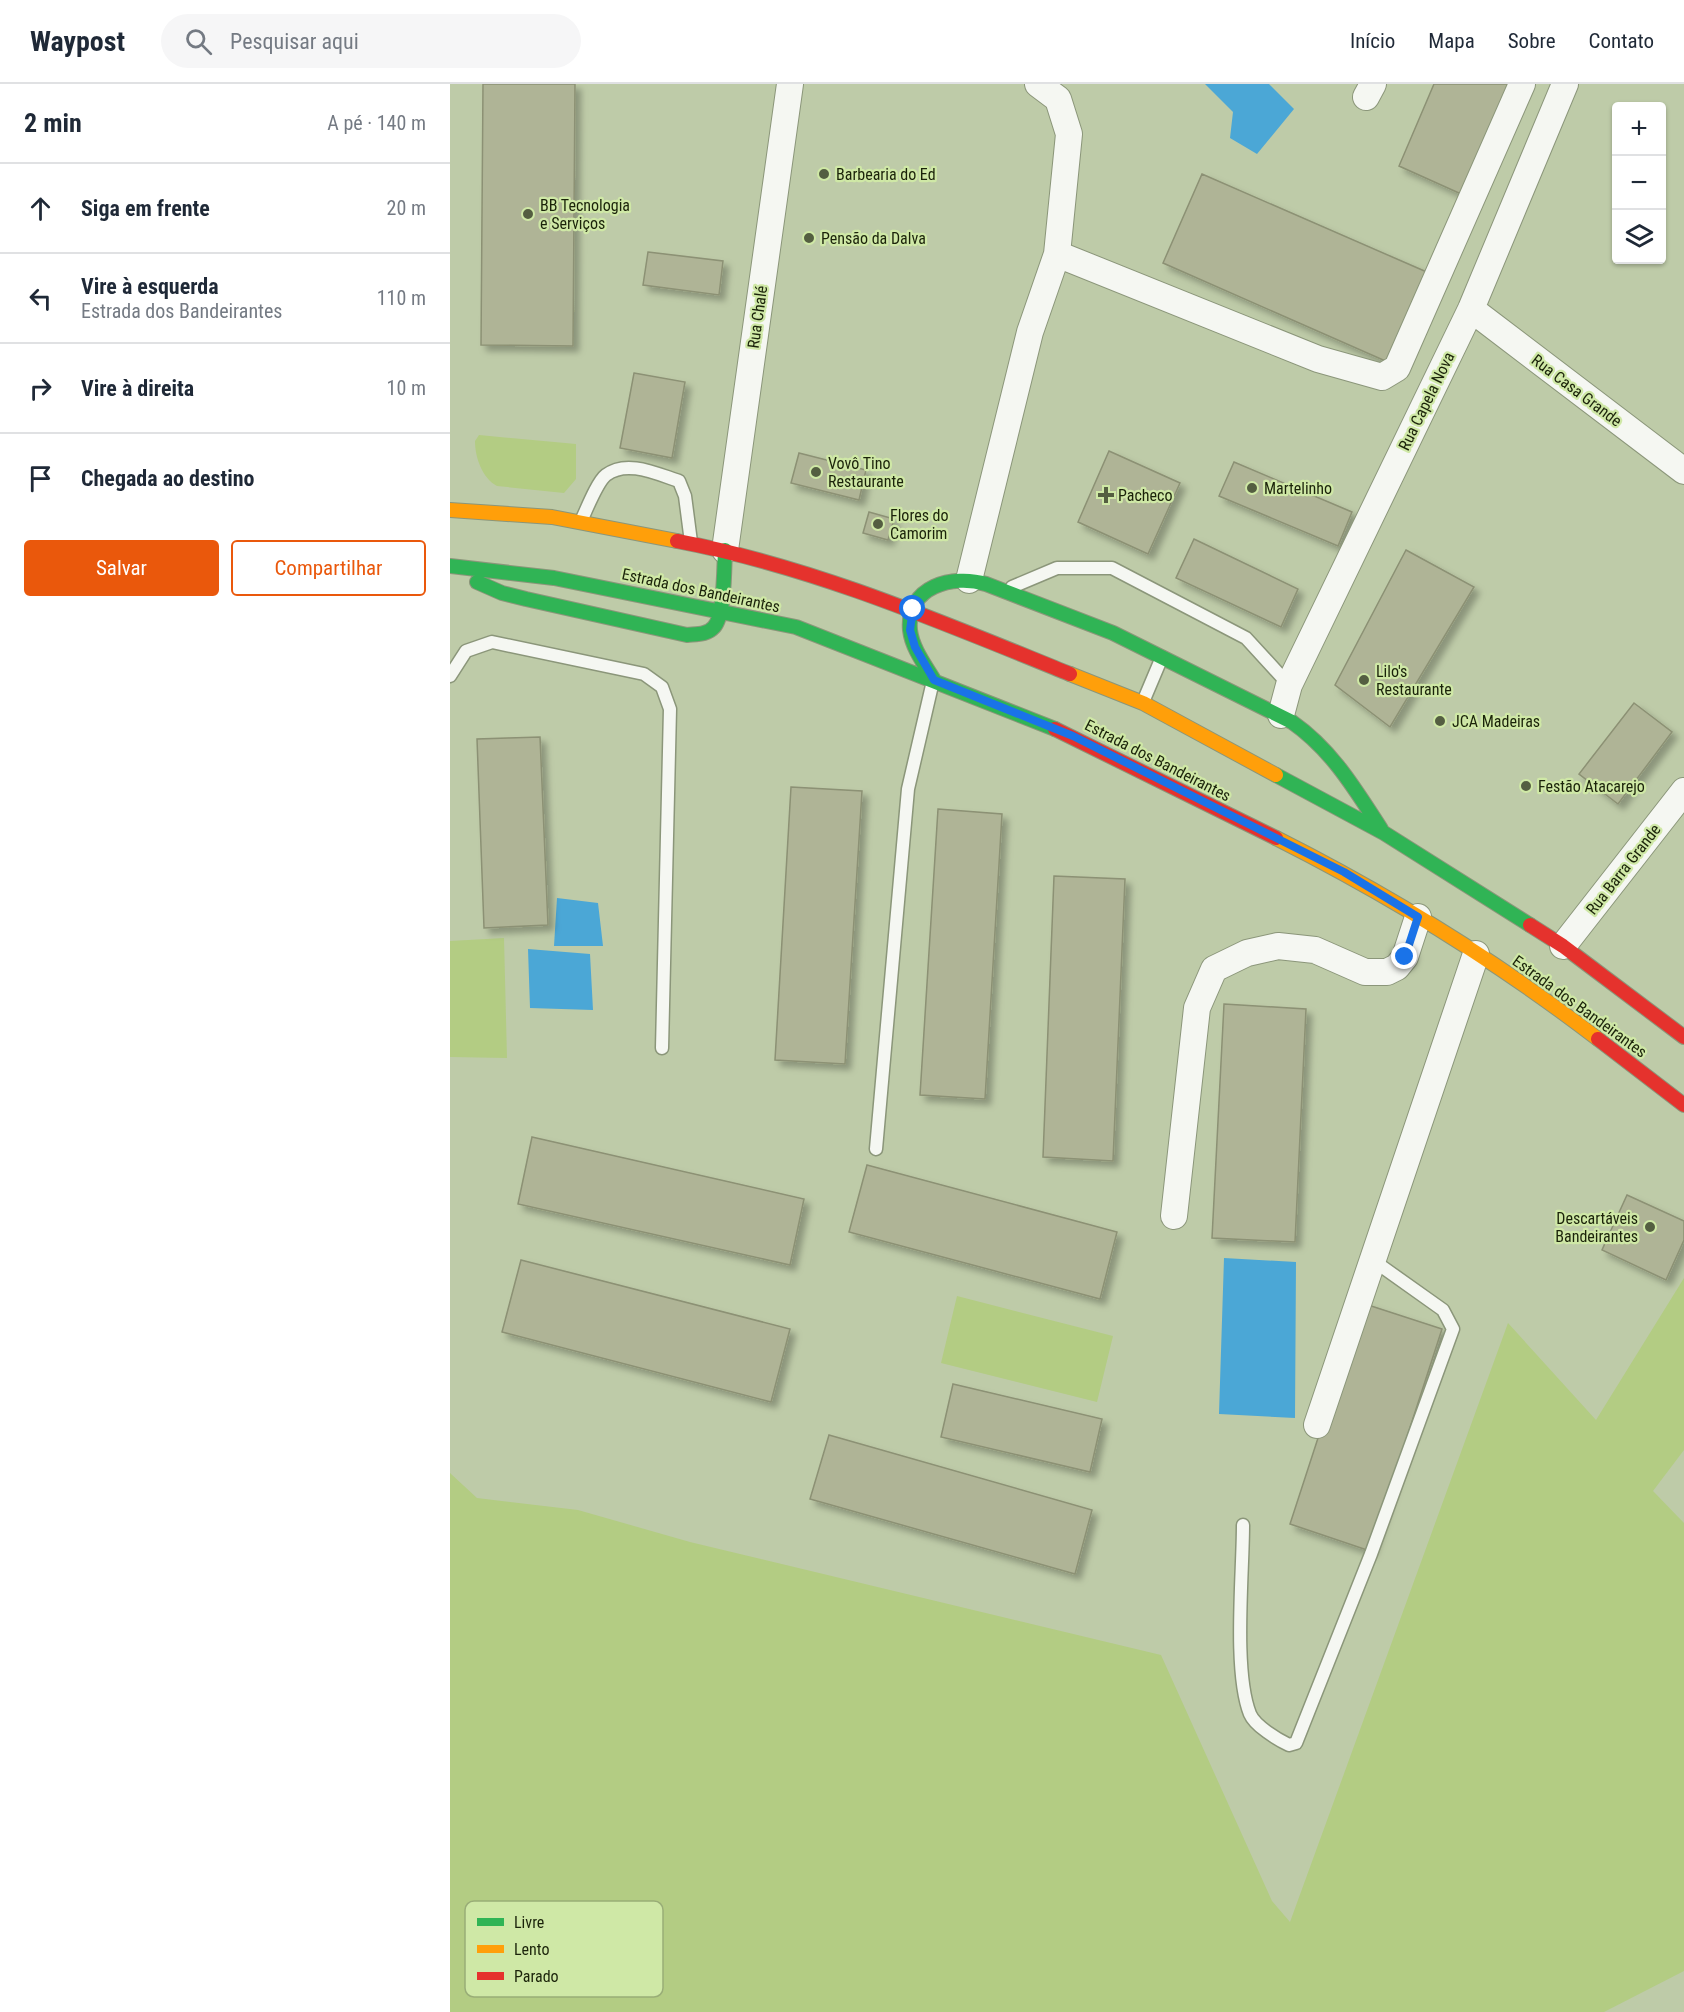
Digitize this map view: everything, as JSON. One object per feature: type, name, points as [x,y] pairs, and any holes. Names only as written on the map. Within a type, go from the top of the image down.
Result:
[{"type":"main road","points":[[450,510],[552,517],[725,550],[850,587],[913,609],[1143,703],[1384,833],[1563,946],[1684,1037]]},
{"type":"main road","points":[[456,567],[478,583],[502,593],[687,635],[704,634],[716,626],[720,610],[725,550]]},
{"type":"main road","name":"Estrada dos Bandeirantes","points":[[456,567],[554,578],[796,627],[1073,736],[1344,872],[1531,987],[1684,1105]]},
{"type":"main road","points":[[934,680],[915,647],[910,630],[913,609],[918,597],[933,585],[947,580],[969,580],[1071,614],[1281,715],[1318,741],[1351,783],[1384,833]]},
{"type":"street","name":"Rua Chalé","points":[[725,550],[789,84]]},
{"type":"street","points":[[969,580],[1030,332],[1058,254],[1069,134],[1058,99],[1038,84]]},
{"type":"street","points":[[1058,254],[1318,359],[1382,377],[1397,368],[1522,84]]},
{"type":"street","name":"Rua Capela Nova","points":[[1281,715],[1289,685],[1471,309],[1565,84]]},
{"type":"street","name":"Rua Casa Grande","points":[[1471,309],[1684,471]]},
{"type":"street","name":"Rua Barra Grande","points":[[1563,946],[1684,791]]},
{"type":"street","points":[[1174,1216],[1197,1008],[1214,969],[1247,953],[1278,946],[1315,950],[1365,972],[1388,972],[1397,967],[1405,957],[1418,917]]},
{"type":"street","points":[[1317,1425],[1476,954]]},
{"type":"lane","points":[[580,523],[604,476],[621,468],[641,469],[679,481],[685,496],[691,543]]},
{"type":"lane","points":[[1003,591],[1057,568],[1112,568],[1246,638],[1289,685]]},
{"type":"lane","points":[[450,676],[466,651],[492,642],[644,674],[662,687],[670,709],[662,1048]]},
{"type":"lane","points":[[1143,703],[1162,656]]},
{"type":"lane","points":[[876,1149],[908,789],[934,680]]},
{"type":"lane","points":[[1243,1525],[1241,1678],[1251,1716],[1278,1740],[1289,1745],[1296,1743],[1371,1554],[1453,1329],[1443,1310],[1374,1261]]},
{"type":"green space","points":[[479,435],[576,444],[576,479],[564,493],[497,486],[487,478],[478,460],[475,441]]},
{"type":"green space","points":[[504,938],[507,1058],[450,1057],[450,941]]},
{"type":"green space","points":[[1684,1278],[1684,1450],[1653,1491],[1684,1523],[1684,1971],[1604,2012],[450,2012],[450,1473],[477,1498],[578,1510],[690,1542],[1161,1655],[1272,1901],[1290,1922],[1508,1323],[1596,1420]]},
{"type":"green space","points":[[957,1296],[1113,1336],[1097,1402],[941,1363]]},
{"type":"water","points":[[1205,84],[1269,84],[1294,109],[1257,154],[1230,138],[1233,112]]},
{"type":"water","points":[[557,898],[598,903],[603,946],[554,946]]},
{"type":"water","points":[[528,949],[590,954],[593,1010],[530,1008]]},
{"type":"water","points":[[1224,1258],[1296,1262],[1295,1418],[1219,1414]]},
{"type":"building","name":"BB Tecnologia e Serviços","points":[[483,84],[575,84],[573,346],[481,345]]},
{"type":"building","points":[[1434,84],[1519,84],[1470,198],[1399,166]]},
{"type":"building","points":[[1202,174],[1429,273],[1390,363],[1163,263]]},
{"type":"building","points":[[648,252],[723,261],[719,295],[643,285]]},
{"type":"building","points":[[634,373],[685,382],[672,458],[620,448]]},
{"type":"building","points":[[1109,451],[1180,483],[1148,554],[1078,522]]},
{"type":"building","points":[[799,453],[866,470],[859,500],[791,483]]},
{"type":"building","points":[[1234,462],[1352,512],[1338,546],[1219,496]]},
{"type":"building","points":[[869,512],[894,519],[888,540],[863,533]]},
{"type":"building","points":[[1194,539],[1298,589],[1281,627],[1176,578]]},
{"type":"building","points":[[1406,550],[1474,587],[1390,727],[1335,685]]},
{"type":"building","points":[[1634,703],[1672,732],[1618,804],[1579,774]]},
{"type":"building","points":[[540,737],[548,925],[484,928],[477,739]]},
{"type":"building","points":[[791,787],[862,791],[845,1064],[775,1060]]},
{"type":"building","points":[[938,809],[1002,814],[985,1099],[920,1095]]},
{"type":"building","points":[[1054,876],[1125,879],[1113,1161],[1043,1157]]},
{"type":"building","points":[[1224,1004],[1306,1009],[1295,1242],[1212,1238]]},
{"type":"building","points":[[532,1137],[804,1199],[790,1265],[518,1204]]},
{"type":"building","points":[[867,1165],[1117,1232],[1100,1299],[849,1232]]},
{"type":"building","points":[[1627,1195],[1684,1221],[1684,1240],[1666,1280],[1602,1250]]},
{"type":"building","points":[[521,1260],[790,1329],[771,1402],[502,1332]]},
{"type":"building","points":[[1362,1303],[1442,1329],[1370,1551],[1290,1524]]},
{"type":"building","points":[[953,1384],[1102,1419],[1090,1472],[941,1437]]},
{"type":"building","points":[[829,1435],[1092,1510],[1075,1574],[810,1499]]},
{"type":"traffic: fast","points":[[477,582],[502,593],[526,599],[687,635],[698,634],[711,630],[718,621],[723,590],[725,550]]},
{"type":"traffic: fast","points":[[450,566],[554,578],[796,627],[1055,729]]},
{"type":"traffic: fast","points":[[934,680],[919,656],[911,637],[911,615],[916,603],[924,593],[946,583],[973,581],[986,584],[1113,633],[1292,722],[1331,758],[1381,829]]},
{"type":"traffic: fast","points":[[1276,775],[1384,833],[1530,925]]},
{"type":"traffic: slow","points":[[450,510],[552,517],[677,541]]},
{"type":"traffic: slow","points":[[1070,674],[1143,703],[1276,775]]},
{"type":"traffic: slow","points":[[1276,838],[1442,931],[1521,983],[1598,1039]]},
{"type":"traffic: jam","points":[[677,541],[778,565],[828,581],[925,616],[1070,674]]},
{"type":"traffic: jam","points":[[1055,729],[1276,838]]},
{"type":"traffic: jam","points":[[1530,925],[1563,946],[1684,1037]]},
{"type":"traffic: jam","points":[[1598,1039],[1684,1105]]},
{"type":"place","name":"Barbearia do Ed","points":[[824,174]]},
{"type":"place","name":"BB Tecnologia e Serviços","points":[[528,214]]},
{"type":"place","name":"Pensão da Dalva","points":[[809,238]]},
{"type":"place","name":"Vovô Tino Restaurante","points":[[816,472]]},
{"type":"place","name":"Martelinho","points":[[1252,488]]},
{"type":"place","name":"Pacheco","points":[[1106,495]]},
{"type":"place","name":"Flores do Camorim","points":[[878,524]]},
{"type":"place","name":"Lilo's Restaurante","points":[[1364,680]]},
{"type":"place","name":"JCA Madeiras","points":[[1440,721]]},
{"type":"place","name":"Festão Atacarejo","points":[[1526,786]]},
{"type":"place","name":"Descartáveis Bandeirantes","points":[[1650,1227]]},
{"type":"route","points":[[913,609],[910,630],[915,647],[934,680],[1073,736],[1344,872],[1418,917],[1405,957]]}]
